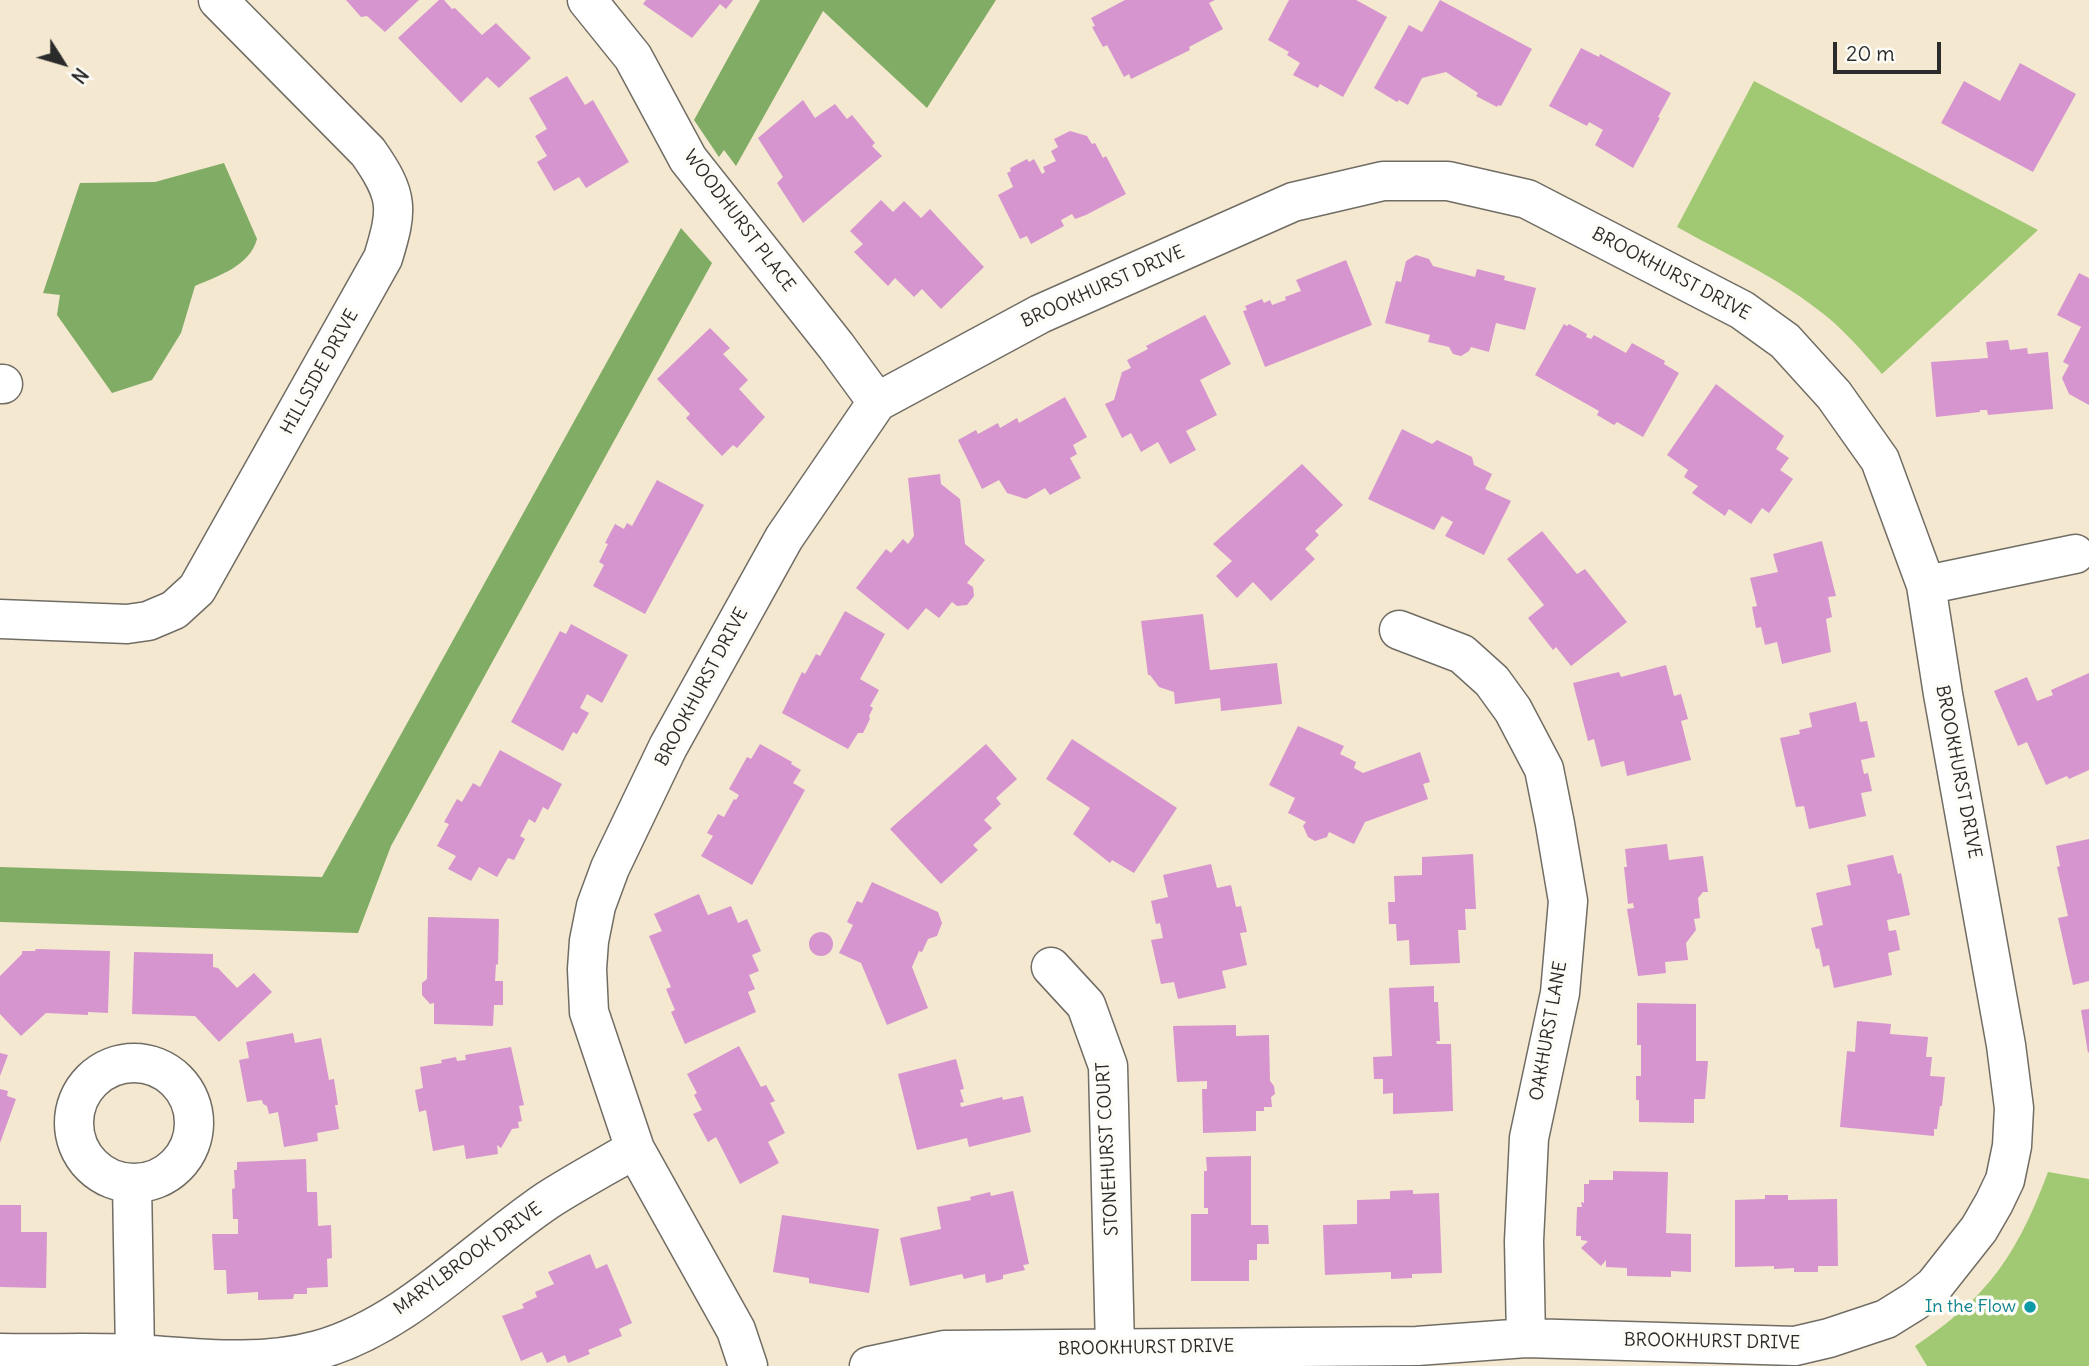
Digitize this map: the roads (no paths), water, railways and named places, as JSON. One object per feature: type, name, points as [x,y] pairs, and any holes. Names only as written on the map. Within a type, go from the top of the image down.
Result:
[{"type":"street","name":"HILLSIDE DRIVE","points":[[0,619],[127,624],[148,621],[174,610],[197,589],[383,258],[393,223],[393,202],[387,179],[368,152],[218,0]]},
{"type":"street","name":"WOODHURST PLACE","points":[[587,0],[633,57],[688,159],[877,402]]},
{"type":"street","name":"BROOKHURST DRIVE","points":[[748,1366],[736,1330],[635,1149],[589,1012],[589,941],[596,906],[610,868],[668,747],[784,538],[877,402],[1040,314],[1293,202],[1383,181],[1448,181],[1527,199],[1742,310],[1785,341],[1834,395],[1880,460],[1926,585],[2004,1032],[2014,1108],[2012,1146],[2005,1180],[1994,1203],[1934,1286],[1886,1319],[1795,1346],[1526,1338],[1417,1346],[944,1350],[869,1366]]},
{"type":"street","points":[[1926,585],[2075,554]]},
{"type":"street","name":"OAKHURST LANE","points":[[1399,629],[1462,654],[1492,681],[1513,710],[1544,769],[1555,824],[1568,901],[1560,993],[1529,1138],[1524,1241],[1526,1338]]},
{"type":"street","name":"STONEHURST COURT","points":[[1051,967],[1086,1005],[1108,1066],[1115,1348]]},
{"type":"street","name":"MARYLBROOK DRIVE","points":[[0,1353],[272,1359],[318,1350],[347,1339],[399,1312],[548,1201],[635,1149]]},
{"type":"street","points":[[132,1183],[135,1354]]},
{"type":"place","name":"In the Flow","points":[[2030,1307]]}]
